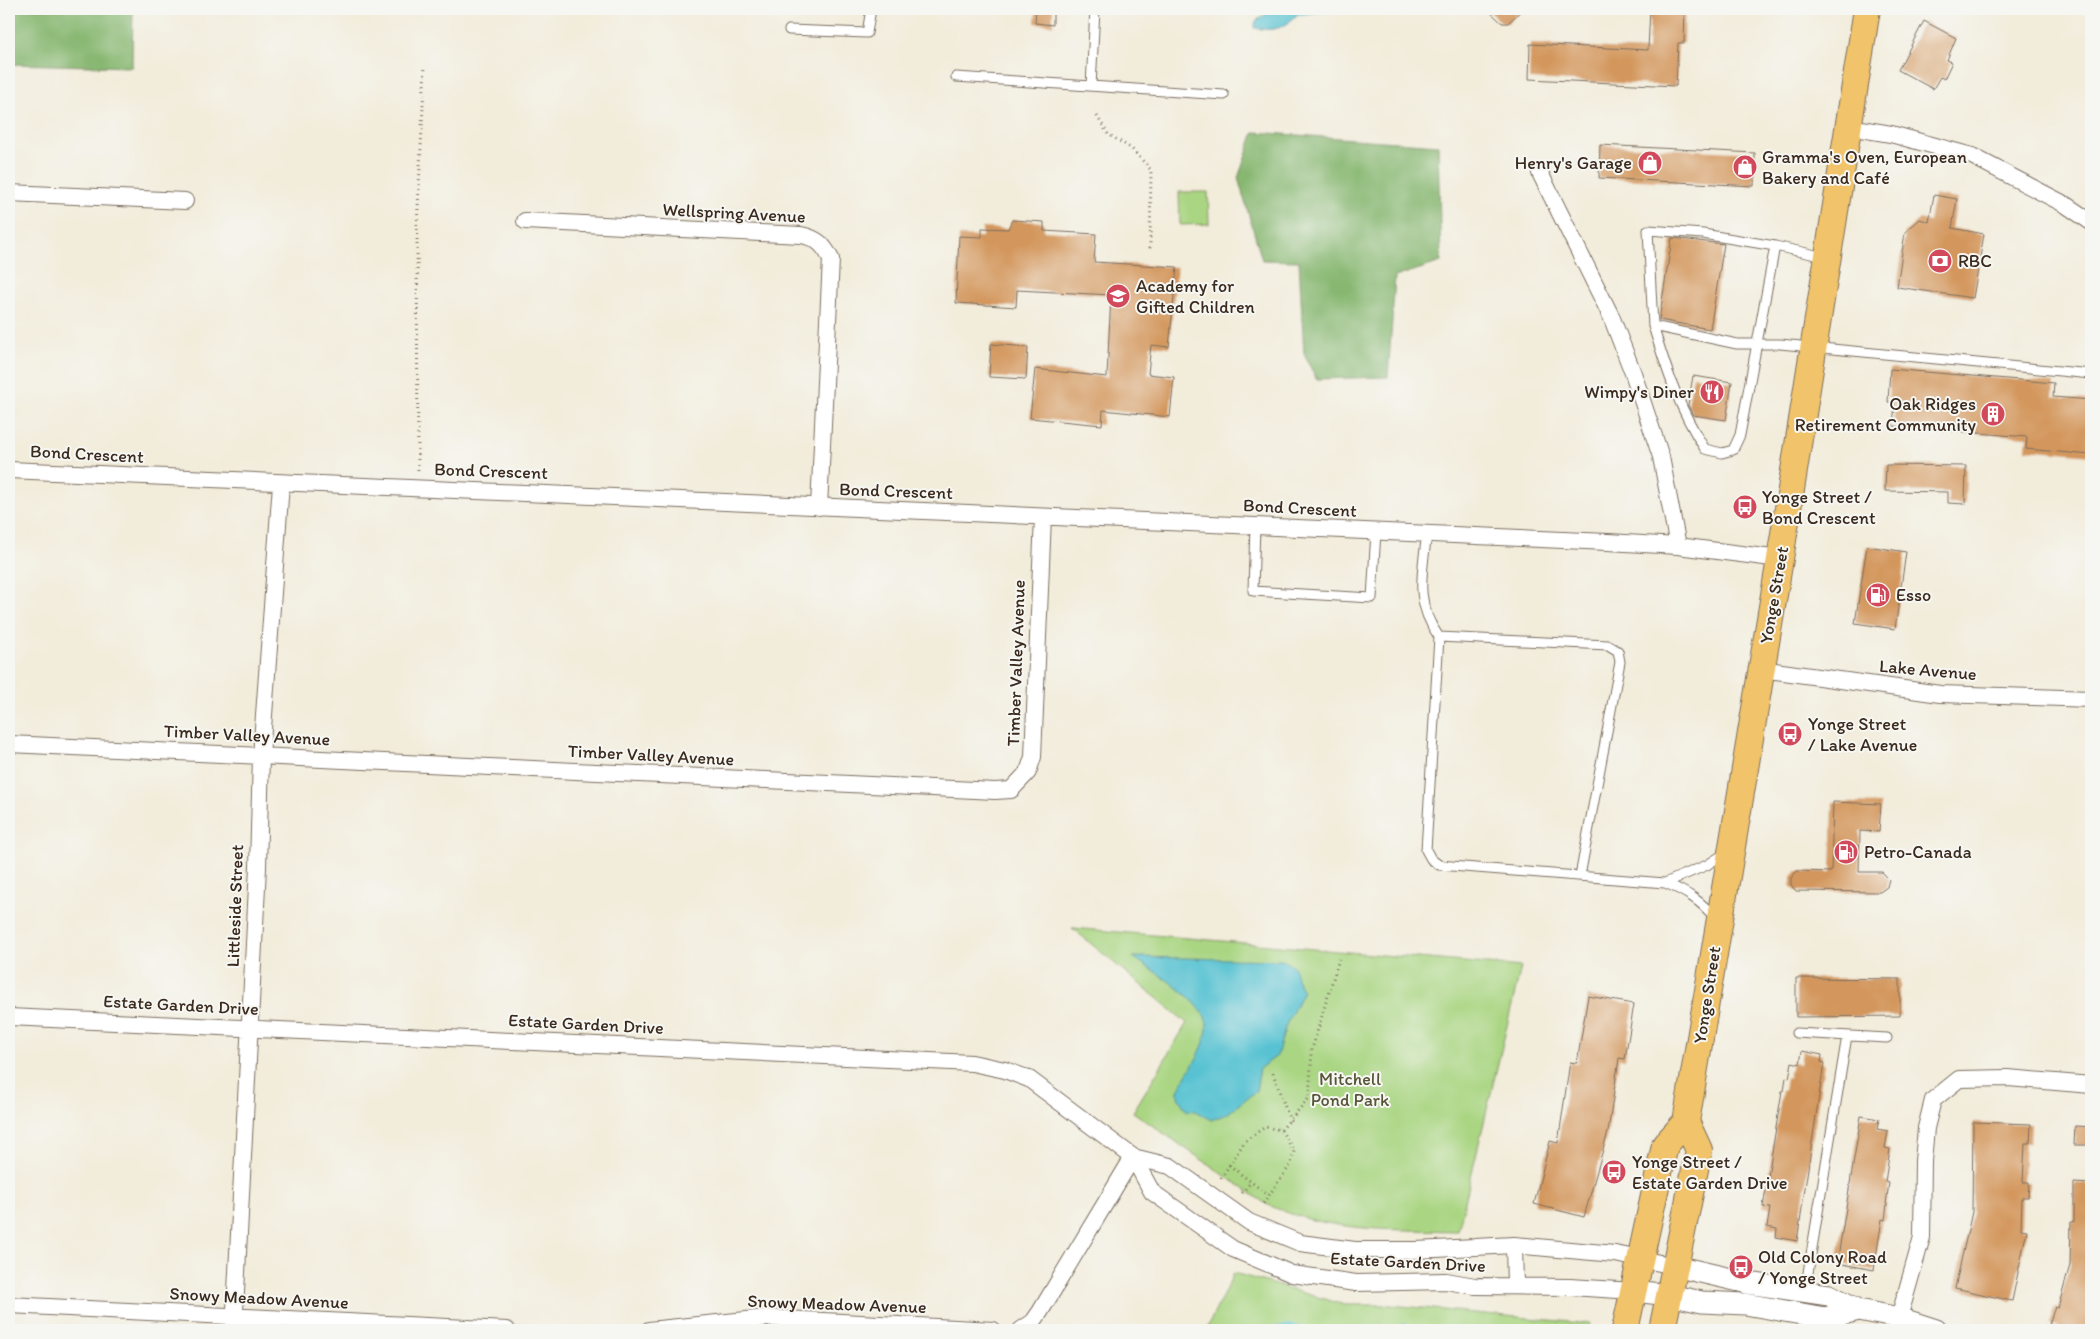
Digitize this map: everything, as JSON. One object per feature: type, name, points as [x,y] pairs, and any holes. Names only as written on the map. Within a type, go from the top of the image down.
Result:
[{"type":"main road","name":"Yonge Street","points":[[1686,1122],[1780,559],[1867,9]]},
{"type":"main road","points":[[1625,1330],[1665,1144],[1686,1122],[1699,1150],[1662,1330]]},
{"type":"street","points":[[1849,127],[1891,134],[1972,156],[2066,205],[2091,222]]},
{"type":"street","points":[[1540,173],[1611,316],[1633,373],[1661,457],[1678,546]]},
{"type":"street","points":[[9,193],[185,201]]},
{"type":"street","name":"Wellspring Avenue","points":[[525,221],[801,235],[813,238],[821,243],[831,259],[819,507]]},
{"type":"street","name":"Bond Crescent","points":[[9,470],[281,484],[615,496],[819,507],[1427,533],[1678,546],[1780,559]]},
{"type":"street","name":"Littleside Street","points":[[235,1324],[261,756],[281,484]]},
{"type":"street","name":"Timber Valley Avenue","points":[[9,744],[995,792],[1012,790],[1028,772],[1032,757],[1043,517]]},
{"type":"street","name":"Lake Avenue","points":[[1762,669],[1940,694],[2091,699]]},
{"type":"street","name":"Estate Garden Drive","points":[[9,1017],[972,1063],[1005,1070],[1029,1079],[1133,1157],[1170,1166],[1249,1222],[1300,1243],[1355,1250],[1416,1250],[1514,1245],[1615,1254],[1675,1266]]},
{"type":"street","points":[[1898,1324],[1922,1237],[1923,1161],[1926,1128],[1933,1100],[1959,1079],[2008,1078],[2091,1085]]},
{"type":"street","points":[[1021,1330],[1033,1322],[1040,1312],[1133,1157]]},
{"type":"street","name":"Estate Garden Drive","points":[[1133,1157],[1152,1192],[1233,1249],[1292,1274],[1356,1283],[1446,1281],[1475,1286],[1515,1285],[1634,1291]]},
{"type":"street","points":[[1514,1245],[1515,1285]]},
{"type":"street","points":[[1675,1266],[1748,1283],[1829,1295],[1859,1310],[1898,1324],[1936,1330]]},
{"type":"street","points":[[1634,1291],[1669,1295],[1702,1302],[1745,1304],[1825,1318],[1859,1310]]},
{"type":"street","name":"Snowy Meadow Avenue","points":[[9,1305],[235,1324],[507,1330]]},
{"type":"street","name":"Snowy Meadow Avenue","points":[[649,1330],[766,1318],[993,1330]]},
{"type":"lane","points":[[789,30],[867,33],[871,9]]},
{"type":"lane","points":[[1090,86],[1095,9]]},
{"type":"lane","points":[[956,77],[1224,95]]},
{"type":"lane","points":[[1775,246],[1740,435],[1732,450],[1722,453],[1705,449],[1690,426],[1674,392],[1652,326],[1648,230],[1703,234],[1775,246],[1828,257]]},
{"type":"lane","points":[[1652,326],[1737,344],[1814,348],[2091,374]]},
{"type":"lane","points":[[1255,526],[1252,591],[1372,598],[1376,531]]},
{"type":"lane","points":[[1427,533],[1422,603],[1430,624],[1440,637],[1426,850],[1431,859],[1439,865],[1665,884],[1686,891],[1705,906],[1719,924]]},
{"type":"lane","points":[[1440,637],[1608,645],[1618,651],[1620,662],[1580,876]]},
{"type":"lane","points":[[1665,884],[1707,865],[1732,848]]},
{"type":"lane","points":[[1796,1033],[1887,1038]]},
{"type":"lane","points":[[1805,1291],[1847,1036]]},
{"type":"path","points":[[418,470],[416,228],[425,66]]},
{"type":"path","points":[[1097,116],[1108,134],[1132,149],[1151,170],[1150,249]]},
{"type":"path","points":[[1281,1130],[1309,1098],[1312,1049],[1339,959]]},
{"type":"path","points":[[1273,1073],[1290,1121]]},
{"type":"path","points":[[1221,1178],[1244,1141],[1265,1127],[1281,1130],[1294,1152],[1291,1164],[1262,1205]]},
{"type":"path","points":[[1229,1165],[1268,1195]]},
{"type":"path","points":[[1242,1193],[1251,1182]]},
{"type":"green space","points":[[9,9],[133,9],[132,67],[9,64]]},
{"type":"green space","points":[[1254,132],[1438,145],[1441,262],[1395,277],[1388,377],[1316,379],[1304,354],[1299,261],[1262,260],[1238,178]]},
{"type":"green space","points":[[1179,192],[1208,192],[1209,224],[1180,225]]},
{"type":"green space","name":"Mitchell Pond Park","points":[[1072,928],[1521,967],[1458,1231],[1360,1228],[1313,1220],[1290,1213],[1266,1204],[1133,1112],[1187,1023]]},
{"type":"green space","points":[[1234,1273],[1345,1305],[1391,1305],[1591,1324],[1588,1330],[1206,1330]]},
{"type":"water","points":[[1273,9],[1300,9],[1300,12],[1279,28],[1254,28],[1256,21]]},
{"type":"water","points":[[1133,957],[1281,960],[1288,962],[1294,968],[1303,991],[1286,1025],[1277,1056],[1260,1068],[1256,1091],[1227,1114],[1211,1120],[1195,1111],[1186,1110],[1178,1097],[1178,1090],[1196,1060],[1206,1035],[1205,1018],[1199,1008],[1178,988]]},
{"type":"building","points":[[1036,9],[1053,9],[1053,25],[1035,23]]},
{"type":"building","points":[[1487,9],[1523,9],[1508,23],[1502,23]]},
{"type":"building","points":[[1650,9],[1685,9],[1684,43],[1678,43],[1676,86],[1529,79],[1530,44],[1648,50]]},
{"type":"building","points":[[1924,21],[1956,38],[1947,60],[1952,62],[1944,79],[1940,77],[1933,89],[1898,70]]},
{"type":"building","points":[[1600,145],[1755,153],[1754,186],[1599,178]]},
{"type":"building","name":"RBC","points":[[1934,195],[1957,199],[1952,228],[1984,234],[1973,298],[1897,287],[1905,232],[1920,219],[1929,222]]},
{"type":"building","points":[[1012,220],[1044,222],[1044,231],[1096,234],[1094,262],[1177,267],[1169,347],[1151,345],[1148,374],[1174,377],[1170,417],[1103,410],[1102,425],[1030,418],[1035,369],[1107,377],[1111,295],[1017,290],[1016,307],[956,303],[959,236],[982,237],[982,228],[1008,229]]},
{"type":"building","points":[[1672,238],[1724,244],[1710,329],[1659,320]]},
{"type":"building","points":[[991,344],[1028,347],[1026,379],[989,377]]},
{"type":"building","name":"Oak Ridges Retirement Community","points":[[1890,369],[2054,383],[2053,397],[2091,400],[2091,455],[2026,449],[2027,437],[1893,426],[1895,403],[1888,402]]},
{"type":"building","points":[[1693,376],[1732,382],[1726,420],[1693,415],[1688,405]]},
{"type":"building","points":[[1886,465],[1966,466],[1965,504],[1948,503],[1948,492],[1885,491]]},
{"type":"building","points":[[1867,546],[1906,552],[1895,629],[1855,623]]},
{"type":"building","name":"Petro-Canada","points":[[1833,802],[1881,804],[1879,832],[1860,831],[1859,872],[1882,872],[1889,879],[1887,887],[1880,892],[1796,891],[1791,885],[1791,878],[1797,871],[1831,872]]},
{"type":"building","points":[[1796,978],[1900,979],[1900,1016],[1796,1017]]},
{"type":"building","points":[[1588,996],[1634,1004],[1625,1059],[1619,1058],[1608,1132],[1584,1217],[1534,1204],[1550,1141],[1558,1143],[1570,1062],[1577,1063]]},
{"type":"building","points":[[1802,1051],[1822,1055],[1821,1062],[1824,1063],[1797,1241],[1776,1237],[1777,1229],[1767,1227],[1770,1208],[1763,1207],[1782,1091],[1784,1091],[1786,1077],[1789,1078],[1792,1062],[1800,1064]]},
{"type":"building","points":[[1861,1116],[1879,1119],[1877,1129],[1888,1131],[1885,1148],[1890,1149],[1885,1182],[1889,1183],[1885,1220],[1882,1219],[1874,1270],[1837,1263]]},
{"type":"building","points":[[1973,1122],[2031,1124],[2030,1143],[2025,1143],[2023,1182],[2029,1182],[2028,1197],[2022,1197],[2021,1229],[2027,1230],[2012,1301],[1955,1288],[1972,1212]]},
{"type":"building","points":[[2075,1126],[2091,1127],[2091,1145],[2074,1145]]},
{"type":"building","points":[[2074,1183],[2091,1184],[2091,1330],[2067,1330],[2049,1324],[2055,1307],[2058,1308],[2070,1265],[2071,1222],[2074,1222]]},
{"type":"waterway","points":[[1300,12],[1333,9]]},
{"type":"waterway","points":[[1401,1330],[1404,1326]]},
{"type":"waterway","points":[[1276,1330],[1290,1327],[1302,1330]]},
{"type":"place","name":"Henry's Garage","points":[[1650,163]]},
{"type":"place","name":"Gramma's Oven, European Bakery and Café","points":[[1745,167]]},
{"type":"place","name":"RBC","points":[[1940,261]]},
{"type":"place","name":"Academy for Gifted Children","points":[[1118,296]]},
{"type":"place","name":"Wimpy's Diner","points":[[1712,392]]},
{"type":"place","name":"Oak Ridges Retirement Community","points":[[1993,414]]},
{"type":"place","name":"Yonge Street / Bond Crescent","points":[[1745,507]]},
{"type":"place","name":"Esso","points":[[1878,595]]},
{"type":"place","name":"Yonge Street / Lake Avenue","points":[[1790,734]]},
{"type":"place","name":"Petro-Canada","points":[[1846,852]]},
{"type":"place","name":"Yonge Street / Estate Garden Drive","points":[[1614,1172]]},
{"type":"place","name":"Old Colony Road / Yonge Street","points":[[1741,1267]]}]
